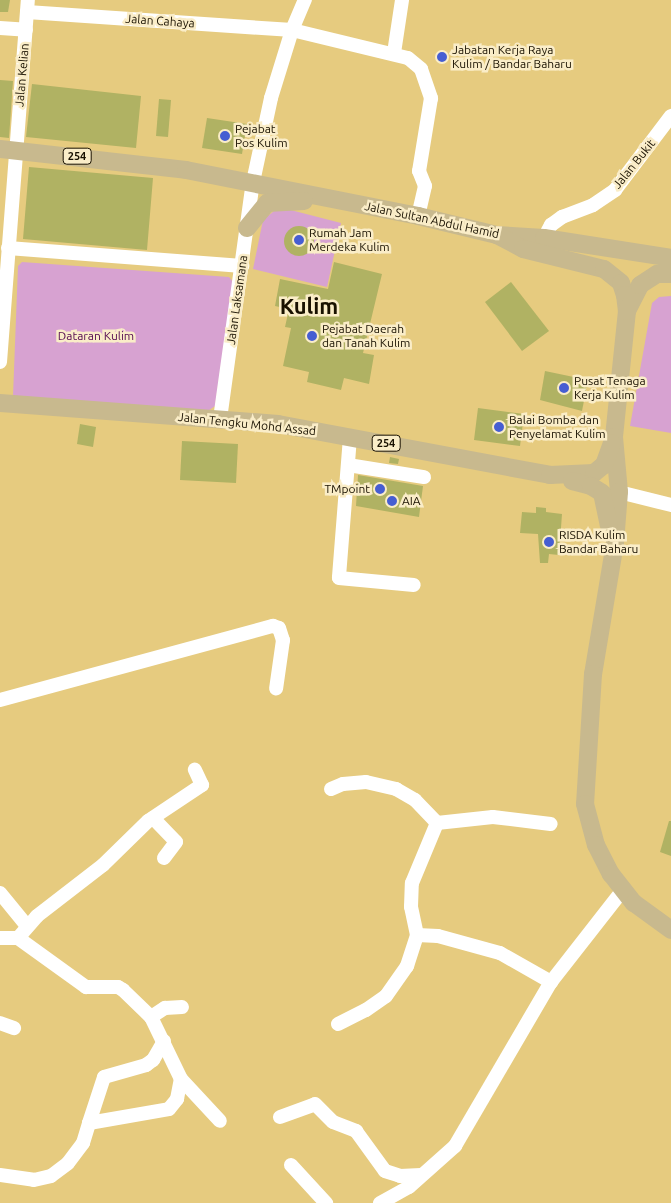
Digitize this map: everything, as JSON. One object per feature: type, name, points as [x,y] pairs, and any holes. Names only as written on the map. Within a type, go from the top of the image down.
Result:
[{"type":"main road","name":"254","points":[[8,149],[138,163],[253,182]]},
{"type":"main road","name":"Jalan Sultan Abdul Hamid","points":[[253,182],[418,216],[497,235],[544,238],[671,258]]},
{"type":"main road","points":[[247,228],[262,208],[273,201],[336,200]]},
{"type":"main road","points":[[497,235],[523,249],[590,264],[608,272],[621,283],[628,311]]},
{"type":"main road","name":"254","points":[[614,437],[628,311],[640,285],[657,274],[671,274]]},
{"type":"main road","name":"Jalan Tengku Mohd Assad","points":[[0,403],[220,419],[350,436],[550,475],[592,486],[602,493],[608,511],[609,570]]},
{"type":"main road","points":[[614,437],[619,492],[615,543],[593,674],[585,791],[596,845],[622,890],[671,930]]},
{"type":"main road","name":"Jalan Tengku Mohd Assad","points":[[550,475],[594,473],[604,465],[614,437]]},
{"type":"street","name":"Jalan Laksamana","points":[[220,419],[253,182],[271,98],[292,30],[305,0]]},
{"type":"street","points":[[394,53],[402,0]]},
{"type":"street","name":"Jalan Cahaya","points":[[28,6],[292,30],[394,53],[408,58],[421,69],[431,98],[419,172],[425,186],[418,216]]},
{"type":"street","name":"Jalan Kelian","points":[[0,362],[3,282],[8,248],[8,149],[28,6]]},
{"type":"street","points":[[0,28],[26,30]]},
{"type":"street","name":"Jalan Bukit","points":[[544,238],[557,221],[593,205],[615,190],[671,116]]},
{"type":"street","points":[[8,248],[242,266]]},
{"type":"street","points":[[350,436],[339,578],[414,585]]},
{"type":"street","points":[[348,465],[424,477]]},
{"type":"street","points":[[619,492],[671,505]]},
{"type":"street","points":[[0,700],[273,626],[279,628],[282,637],[276,689]]},
{"type":"street","points":[[18,938],[27,926],[103,865],[153,818],[202,785],[195,770]]},
{"type":"street","points":[[331,789],[343,784],[366,782],[396,789],[415,800],[437,824]]},
{"type":"street","points":[[437,824],[492,817],[551,824]]},
{"type":"street","points":[[153,818],[176,842],[164,858]]},
{"type":"street","points":[[338,1024],[366,1010],[386,996],[407,966],[417,935],[411,907],[412,883],[437,824]]},
{"type":"street","points":[[380,1203],[409,1187],[455,1146],[550,982],[622,890]]},
{"type":"street","points":[[0,894],[27,926]]},
{"type":"street","points":[[417,935],[445,938],[500,953],[550,982]]},
{"type":"street","points":[[0,938],[18,938],[86,987],[118,987],[151,1017],[181,1079],[220,1121]]},
{"type":"street","points":[[151,1017],[165,1008],[182,1007]]},
{"type":"street","points":[[0,1023],[14,1028]]},
{"type":"street","points":[[0,1175],[34,1180],[51,1176],[68,1163],[83,1143],[104,1077],[153,1060],[164,1041]]},
{"type":"street","points":[[89,1123],[169,1109],[177,1099],[181,1079]]},
{"type":"street","points":[[280,1117],[315,1104],[333,1122],[356,1131],[385,1171],[400,1176],[421,1175]]},
{"type":"street","points":[[291,1165],[326,1203]]},
{"type":"green space","points":[[279,207],[341,223],[327,287],[253,269],[263,220]]},
{"type":"green space","name":"Dataran Kulim","points":[[22,262],[229,277],[233,282],[215,406],[205,413],[13,396],[18,266]]},
{"type":"green space","points":[[671,296],[671,433],[630,426],[652,303],[659,297]]},
{"type":"building","points":[[0,0],[10,0],[8,12],[0,12]]},
{"type":"building","points":[[0,80],[13,81],[9,138],[0,137]]},
{"type":"building","points":[[32,84],[141,96],[136,148],[26,137]]},
{"type":"building","points":[[159,99],[171,100],[168,137],[156,136]]},
{"type":"building","name":"Pejabat Pos Kulim","points":[[207,118],[247,124],[242,154],[202,148]]},
{"type":"building","points":[[29,167],[153,178],[147,250],[23,239]]},
{"type":"building","name":"Rumah Jam Merdeka Kulim","points":[[299,226],[305,227],[313,235],[313,247],[305,255],[299,256],[293,255],[285,247],[284,241],[285,235],[293,227]]},
{"type":"building","points":[[334,262],[382,274],[363,353],[374,355],[369,384],[344,378],[341,390],[307,382],[309,372],[283,366],[291,328],[285,327],[289,309],[275,306],[280,279],[328,289]]},
{"type":"building","points":[[511,282],[549,331],[522,351],[485,302]]},
{"type":"building","name":"Pusat Tenaga Kerja Kulim","points":[[545,371],[588,380],[582,411],[540,400]]},
{"type":"building","name":"Balai Bomba dan Penyelamat Kulim","points":[[478,408],[524,414],[520,446],[474,440]]},
{"type":"building","points":[[80,424],[96,427],[93,447],[77,444]]},
{"type":"building","points":[[182,441],[238,444],[236,483],[180,480]]},
{"type":"building","points":[[390,457],[399,459],[398,464],[389,463]]},
{"type":"building","points":[[358,475],[423,486],[419,517],[356,506]]},
{"type":"building","name":"RISDA Kulim Bandar Baharu","points":[[536,507],[546,508],[546,512],[562,514],[559,555],[549,554],[548,563],[540,563],[538,534],[520,533],[522,512],[536,513]]},
{"type":"building","points":[[669,821],[671,821],[671,856],[660,852]]},
{"type":"place","name":"Jabatan Kerja Raya Kulim / Bandar Baharu","points":[[442,57]]},
{"type":"place","name":"Pejabat Pos Kulim","points":[[225,136]]},
{"type":"place","name":"Rumah Jam Merdeka Kulim","points":[[299,240]]},
{"type":"place","name":"Pejabat Daerah dan Tanah Kulim","points":[[312,336]]},
{"type":"place","name":"Pusat Tenaga Kerja Kulim","points":[[564,388]]},
{"type":"place","name":"Balai Bomba dan Penyelamat Kulim","points":[[499,427]]},
{"type":"place","name":"TMpoint","points":[[380,489]]},
{"type":"place","name":"AIA","points":[[392,501]]},
{"type":"place","name":"RISDA Kulim Bandar Baharu","points":[[549,542]]},
{"type":"district","name":"Kulim","points":[[309,306]]}]
